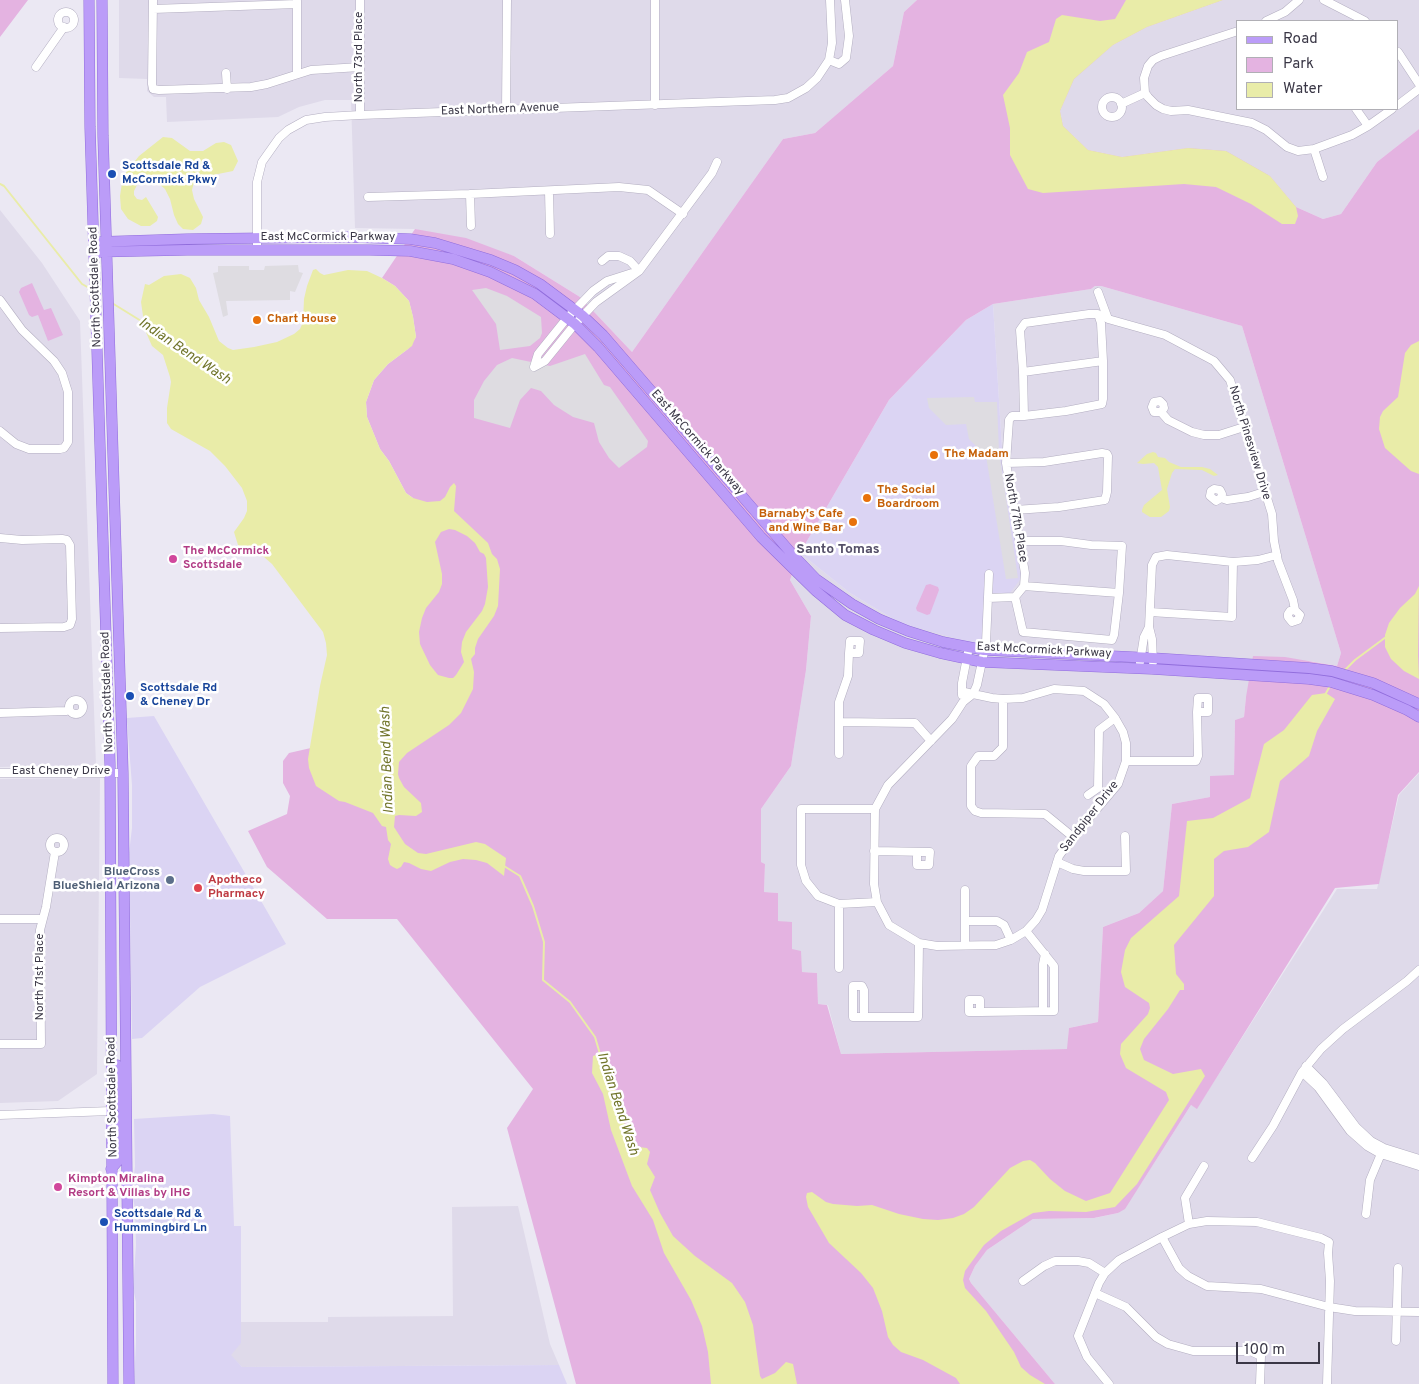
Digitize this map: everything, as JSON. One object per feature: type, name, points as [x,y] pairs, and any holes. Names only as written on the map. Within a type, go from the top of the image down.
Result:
[{"type":"main road","name":"North Scottsdale Road","points":[[89,0],[90,127],[110,772],[112,1384]]},
{"type":"main road","points":[[96,0],[96,9],[89,20],[95,28],[96,59],[102,67]]},
{"type":"main road","name":"North Scottsdale Road","points":[[102,0],[107,264],[123,773],[128,1384]]},
{"type":"main road","name":"East McCormick Parkway","points":[[94,250],[107,246],[257,238],[401,239],[435,243],[535,294],[571,321],[598,347],[760,536],[819,587],[879,619],[943,642],[984,650],[1140,657],[1332,671],[1374,683],[1419,704]]},
{"type":"main road","name":"East McCormick Parkway","points":[[107,246],[257,250],[410,251],[455,254],[491,260],[515,270],[540,284],[579,312],[603,335],[819,587],[845,614],[874,630],[905,643],[982,662],[1152,669],[1331,682],[1373,695],[1419,717]]},
{"type":"main road","points":[[111,1050],[117,1057],[118,1105],[126,1111],[119,1119],[118,1161],[111,1169]]},
{"type":"street","points":[[152,0],[152,84],[154,89],[227,89],[259,86],[297,74],[325,68],[360,67]]},
{"type":"street","name":"North 73rd Place","points":[[360,0],[360,115]]},
{"type":"street","points":[[506,110],[507,0]]},
{"type":"street","points":[[655,0],[655,105]]},
{"type":"street","points":[[830,0],[832,43],[829,60],[839,64],[846,58],[849,36],[845,0]]},
{"type":"street","points":[[1268,20],[1285,12],[1300,0]]},
{"type":"street","points":[[1324,0],[1363,20]]},
{"type":"street","points":[[152,9],[297,2],[297,74]]},
{"type":"street","points":[[64,28],[59,23],[59,18],[62,14],[69,13],[74,19],[89,20]]},
{"type":"street","points":[[36,67],[64,28],[72,26],[74,19]]},
{"type":"street","points":[[1236,32],[1153,60],[1145,72],[1145,93],[1152,102],[1162,109],[1170,111],[1188,110],[1243,120],[1260,127],[1293,150],[1304,151],[1352,135],[1391,110]]},
{"type":"street","points":[[1399,54],[1419,84]]},
{"type":"street","name":"East Northern Avenue","points":[[257,250],[256,202],[262,162],[273,145],[288,130],[306,120],[325,116],[776,100],[788,98],[806,88],[817,78],[829,60]]},
{"type":"street","points":[[226,74],[227,89]]},
{"type":"street","points":[[1399,104],[1419,89]]},
{"type":"street","points":[[1121,104],[1145,93]]},
{"type":"street","points":[[1357,110],[1368,126]]},
{"type":"street","points":[[1314,149],[1323,177]]},
{"type":"street","points":[[571,321],[545,361],[534,367],[538,354],[579,312],[639,271],[683,214],[712,173],[717,162]]},
{"type":"street","points":[[368,197],[619,187],[648,190],[683,214]]},
{"type":"street","points":[[549,191],[550,234]]},
{"type":"street","points":[[470,194],[471,226]]},
{"type":"street","points":[[602,261],[608,256],[619,256],[630,261],[639,271]]},
{"type":"street","name":"North Pinesview Drive","points":[[1098,292],[1108,319],[1165,335],[1214,361],[1230,380],[1272,514],[1277,555],[1293,600],[1294,610]]},
{"type":"street","points":[[0,300],[27,334],[58,365],[67,385],[69,438],[67,446],[60,449],[29,449],[16,444],[0,431]]},
{"type":"street","points":[[1098,314],[1101,323],[1103,361],[1102,404],[1024,416],[1023,372],[1020,327],[1025,323],[1098,314]]},
{"type":"street","points":[[1023,372],[1103,361]]},
{"type":"street","points":[[1161,412],[1168,420],[1192,432],[1204,435],[1219,435],[1244,427]]},
{"type":"street","name":"North 77th Place","points":[[1024,416],[1012,416],[1009,420],[1006,463],[1025,573],[1024,586]]},
{"type":"street","points":[[1006,463],[1044,462],[1106,454],[1108,459],[1106,499],[1059,507],[1015,510]]},
{"type":"street","points":[[1221,498],[1228,500],[1264,492]]},
{"type":"street","points":[[0,538],[67,540],[70,545],[72,619],[70,625],[64,627],[0,628]]},
{"type":"street","points":[[1015,597],[1023,632],[1112,640],[1120,593],[1122,546],[1091,545],[1061,540],[1020,541]]},
{"type":"street","points":[[1152,669],[1152,639],[1149,627],[1152,565],[1156,557],[1167,556],[1233,562],[1258,560],[1277,555]]},
{"type":"street","points":[[1150,612],[1232,617],[1233,562]]},
{"type":"street","points":[[973,694],[977,685],[987,632],[989,574]]},
{"type":"street","points":[[988,598],[1015,597],[1024,586],[1120,593]]},
{"type":"street","points":[[1140,669],[1144,637],[1149,627]]},
{"type":"street","points":[[963,702],[962,691],[969,647]]},
{"type":"street","points":[[839,754],[839,702],[848,676],[849,653]]},
{"type":"street","name":"Sandpiper Drive","points":[[962,691],[1004,698],[1023,698],[1054,688],[1084,691],[1104,704],[1115,718],[1126,743],[1126,761],[1118,784],[1073,836],[1057,862],[1042,910],[1026,931],[1011,940],[996,945],[937,946],[919,943],[889,925],[877,902],[874,884],[876,809],[888,785],[932,741],[952,719],[963,702],[973,694]]},
{"type":"street","points":[[1004,698],[1004,748],[994,756],[978,756],[971,766],[972,806],[975,812],[1045,814],[1073,836]]},
{"type":"street","points":[[0,713],[69,710]]},
{"type":"street","points":[[1126,761],[1196,761],[1198,756],[1197,712]]},
{"type":"street","points":[[1088,795],[1098,788],[1099,730],[1115,718]]},
{"type":"street","points":[[839,722],[915,723],[932,741]]},
{"type":"street","name":"East Cheney Drive","points":[[0,773],[123,773]]},
{"type":"street","points":[[876,809],[801,809],[800,865],[806,882],[818,896],[839,904],[877,902]]},
{"type":"street","points":[[1057,862],[1073,869],[1084,871],[1126,871],[1125,836]]},
{"type":"street","points":[[874,851],[917,852]]},
{"type":"street","name":"North 71st Place","points":[[0,1044],[41,1044],[40,930],[46,908],[55,852]]},
{"type":"street","points":[[965,890],[965,945]]},
{"type":"street","points":[[839,904],[839,968]]},
{"type":"street","points":[[0,919],[42,919]]},
{"type":"street","points":[[965,921],[997,921],[1004,925],[1011,940]]},
{"type":"street","points":[[980,1012],[1054,1011],[1054,966],[1026,931]]},
{"type":"street","points":[[864,1017],[918,1017],[919,943]]},
{"type":"street","points":[[1043,1011],[1043,964],[1045,954]]},
{"type":"street","points":[[1252,1158],[1273,1126],[1304,1069],[1320,1050],[1343,1029],[1419,970]]},
{"type":"street","points":[[1304,1069],[1350,1132],[1367,1146],[1419,1166]]},
{"type":"street","points":[[0,1114],[111,1111]]},
{"type":"street","points":[[1382,1151],[1419,1159]]},
{"type":"street","points":[[1366,1214],[1370,1180],[1382,1151]]},
{"type":"street","points":[[1189,1224],[1186,1198],[1204,1166]]},
{"type":"street","points":[[1109,1384],[1087,1357],[1075,1336],[1105,1273],[1119,1260],[1189,1224],[1258,1218],[1322,1238],[1329,1242],[1330,1281],[1327,1384]]},
{"type":"street","points":[[1162,1237],[1179,1268],[1197,1282],[1217,1287],[1269,1290],[1329,1307],[1356,1311],[1419,1312]]},
{"type":"street","points":[[1023,1281],[1044,1266],[1055,1261],[1088,1263],[1105,1273]]},
{"type":"street","points":[[1396,1341],[1398,1268]]},
{"type":"street","points":[[1096,1293],[1126,1307],[1156,1337],[1168,1344],[1193,1351],[1250,1351],[1261,1356],[1260,1384]]},
{"type":"shaded area","points":[[119,0],[917,0],[904,12],[893,66],[815,133],[783,139],[632,352],[580,297],[514,256],[415,229],[355,228],[351,100],[325,100],[299,107],[278,117],[167,122],[166,97],[154,97],[147,91],[147,79],[119,78]]},
{"type":"shaded area","points":[[1223,0],[1419,0],[1419,129],[1377,162],[1341,214],[1323,219],[1296,207],[1270,176],[1188,148],[1122,157],[1088,150],[1063,126],[1060,111],[1074,78],[1113,45],[1147,27]]},
{"type":"shaded area","points":[[0,210],[42,263],[80,321],[96,765],[0,767]]},
{"type":"shaded area","points":[[298,265],[299,272],[303,273],[295,292],[290,291],[290,300],[226,301],[228,315],[223,317],[213,273],[218,272],[218,266],[249,266],[249,270],[264,270],[265,266]]},
{"type":"shaded area","points":[[1095,286],[1101,286],[1242,326],[1341,653],[1337,666],[1310,661],[1246,697],[1244,717],[1235,720],[1234,775],[1210,797],[1172,804],[1163,891],[1139,913],[1103,927],[1098,1022],[1069,1028],[1068,1049],[841,1054],[828,1005],[818,1004],[817,973],[802,972],[792,949],[792,923],[778,921],[778,893],[764,892],[765,864],[761,862],[761,809],[791,766],[806,670],[811,616],[790,580],[800,553],[850,593],[900,623],[1003,465],[993,304],[1091,289]]},
{"type":"shaded area","points":[[486,288],[507,296],[541,317],[542,333],[540,338],[530,346],[500,350],[496,324],[472,290]]},
{"type":"shaded area","points":[[993,304],[1003,465],[1022,577],[1010,593],[988,593],[983,646],[900,623],[850,593],[800,553],[889,400],[966,320]]},
{"type":"shaded area","points":[[585,354],[604,385],[610,387],[648,441],[647,447],[619,468],[609,458],[599,442],[594,423],[573,417],[554,405],[541,391],[531,388],[520,400],[510,428],[474,418],[474,400],[484,381],[497,365],[512,358],[550,366]]},
{"type":"shaded area","points":[[974,397],[975,402],[997,402],[999,452],[1018,578],[1006,579],[986,456],[969,439],[966,424],[946,425],[929,408],[927,398]]},
{"type":"shaded area","points":[[154,716],[286,944],[200,987],[142,1038],[132,1039],[129,853],[132,828],[132,785],[127,718]]},
{"type":"shaded area","points":[[1419,773],[1419,1384],[1055,1384],[971,1283],[969,1279],[975,1266],[987,1250],[1033,1219],[1095,1218],[1118,1213],[1142,1182],[1191,1105],[1197,1108],[1337,889],[1377,889],[1399,795]]},
{"type":"shaded area","points":[[100,778],[97,1074],[58,1101],[0,1103],[0,779]]},
{"type":"shaded area","points":[[213,1114],[230,1116],[234,1226],[241,1226],[241,1343],[231,1355],[242,1367],[559,1365],[567,1384],[134,1384],[136,1302],[133,1288],[136,1245],[135,1209],[132,1192],[135,1166],[134,1119]]},
{"type":"shaded area","points":[[518,1206],[550,1344],[559,1365],[242,1367],[230,1355],[241,1342],[241,1322],[328,1322],[328,1317],[453,1316],[452,1207]]},
{"type":"green space","points":[[0,0],[28,0],[0,37]]},
{"type":"green space","points":[[917,0],[1223,0],[1147,27],[1113,45],[1074,79],[1060,111],[1063,126],[1088,150],[1122,157],[1188,148],[1226,151],[1270,176],[1296,207],[1323,219],[1341,214],[1377,162],[1419,129],[1419,772],[1398,795],[1379,884],[1335,888],[1197,1109],[1191,1105],[1125,1209],[1118,1213],[1094,1218],[1033,1219],[987,1250],[975,1266],[969,1279],[971,1283],[1055,1384],[576,1384],[507,1128],[533,1089],[397,919],[327,919],[267,867],[248,831],[287,814],[290,796],[283,783],[283,761],[289,753],[381,732],[413,498],[406,493],[389,461],[380,449],[367,417],[366,402],[374,380],[388,364],[408,349],[416,337],[409,301],[395,286],[382,278],[415,229],[466,238],[514,256],[580,297],[632,352],[783,139],[815,133],[893,66],[904,12]],"holes":[[[1101,286],[1242,326],[1341,653],[1337,666],[1285,657],[1253,656],[1244,717],[1235,720],[1234,775],[1210,776],[1210,797],[1172,804],[1163,891],[1139,913],[1103,927],[1098,1022],[1069,1028],[1067,1049],[841,1054],[827,1005],[818,1004],[817,973],[802,972],[801,951],[792,949],[792,922],[778,921],[778,893],[764,892],[765,864],[761,862],[761,809],[791,766],[806,670],[811,616],[790,580],[800,553],[889,400],[966,320],[993,304]]]},
{"type":"green space","points":[[32,283],[44,310],[51,308],[63,335],[48,341],[38,315],[32,317],[29,315],[19,292],[21,288]]},
{"type":"green space","points":[[930,584],[938,587],[939,590],[930,614],[927,615],[917,611],[916,608],[926,585]]},
{"type":"water","points":[[1126,0],[1223,0],[1147,27],[1113,45],[1074,79],[1060,111],[1063,126],[1088,150],[1122,157],[1188,148],[1226,151],[1270,176],[1296,207],[1298,216],[1295,224],[1282,224],[1251,204],[1216,187],[1184,184],[1043,193],[1028,189],[1010,155],[1010,128],[1003,95],[1019,73],[1027,52],[1049,42],[1056,19],[1062,15],[1100,21],[1115,19]]},
{"type":"water","points":[[163,137],[172,138],[190,151],[203,151],[216,143],[224,142],[231,145],[238,161],[233,171],[203,177],[194,182],[192,190],[194,199],[203,217],[201,224],[193,230],[183,229],[178,224],[165,189],[152,180],[146,180],[137,185],[134,195],[137,199],[142,200],[146,197],[158,217],[157,221],[150,226],[141,226],[128,219],[121,209],[120,196],[123,176],[139,156]]},
{"type":"water","points":[[316,269],[324,275],[348,270],[367,271],[395,286],[409,301],[416,337],[412,346],[388,364],[374,380],[366,402],[367,417],[380,449],[389,461],[406,493],[413,498],[427,502],[440,501],[454,483],[456,486],[454,511],[488,543],[500,569],[498,606],[494,616],[478,639],[475,654],[471,659],[474,672],[473,689],[461,713],[449,725],[407,753],[399,762],[399,778],[404,787],[421,803],[422,812],[416,816],[395,816],[394,827],[405,844],[418,853],[426,854],[476,842],[485,844],[506,858],[504,876],[487,863],[463,859],[450,862],[431,871],[404,862],[397,869],[390,865],[388,859],[391,844],[388,840],[386,827],[382,826],[373,813],[339,801],[316,786],[309,768],[308,759],[327,655],[323,632],[272,564],[264,557],[238,545],[234,532],[247,511],[247,501],[242,488],[225,466],[210,451],[171,429],[167,423],[171,382],[163,355],[152,346],[145,330],[141,302],[145,284],[149,285],[164,276],[181,274],[190,278],[219,341],[233,350],[277,342],[300,329],[303,322],[304,299],[313,270]],"holes":[[[449,529],[467,536],[475,543],[480,552],[484,554],[486,558],[488,587],[482,611],[466,632],[462,642],[461,652],[464,662],[456,675],[453,678],[449,678],[438,675],[430,665],[420,644],[419,632],[426,608],[439,592],[442,584],[442,574],[435,542],[441,532]]]},
{"type":"water","points":[[1419,341],[1419,474],[1411,471],[1385,448],[1379,429],[1380,417],[1383,411],[1398,397],[1405,353],[1411,345]]},
{"type":"water","points":[[1153,452],[1158,457],[1165,458],[1169,462],[1181,467],[1202,467],[1210,469],[1218,475],[1214,476],[1202,470],[1175,469],[1167,489],[1169,511],[1161,517],[1150,517],[1142,512],[1142,510],[1144,505],[1162,490],[1158,467],[1154,463],[1137,463],[1147,454]]},
{"type":"water","points":[[1419,586],[1419,679],[1404,671],[1391,659],[1385,647],[1385,635],[1389,623],[1400,608],[1415,594]]},
{"type":"water","points":[[1326,693],[1335,699],[1317,731],[1309,756],[1280,781],[1269,832],[1248,847],[1224,851],[1214,859],[1214,896],[1174,945],[1176,974],[1184,984],[1184,990],[1180,990],[1168,1009],[1144,1039],[1140,1049],[1144,1060],[1173,1074],[1201,1069],[1205,1076],[1137,1184],[1115,1207],[1086,1212],[1049,1211],[1033,1213],[1001,1231],[984,1245],[965,1271],[963,1280],[965,1288],[986,1311],[1014,1352],[1021,1367],[1045,1384],[960,1384],[956,1378],[923,1360],[901,1352],[888,1337],[882,1311],[873,1288],[861,1273],[829,1243],[808,1207],[807,1193],[812,1192],[826,1202],[833,1204],[872,1205],[899,1214],[923,1219],[953,1218],[964,1214],[974,1207],[1010,1168],[1023,1161],[1030,1160],[1065,1191],[1086,1201],[1110,1193],[1169,1100],[1166,1092],[1126,1068],[1120,1054],[1121,1044],[1148,1014],[1150,1008],[1149,1003],[1125,987],[1121,972],[1125,950],[1131,938],[1179,896],[1187,821],[1213,818],[1250,798],[1264,744],[1284,730],[1312,695]]},
{"type":"water","points":[[605,1052],[627,1133],[639,1147],[647,1148],[650,1152],[647,1164],[655,1177],[650,1190],[673,1236],[695,1256],[732,1283],[745,1302],[753,1325],[762,1379],[775,1373],[786,1362],[793,1364],[797,1384],[711,1384],[708,1352],[702,1326],[691,1300],[664,1253],[653,1220],[632,1186],[611,1130],[603,1094],[592,1073],[593,1056]]},
{"type":"waterway","name":"Indian Bend Wash","points":[[0,184],[4,186],[82,284],[91,289]]},
{"type":"waterway","name":"Indian Bend Wash","points":[[112,303],[146,324]]},
{"type":"waterway","points":[[1345,670],[1355,660],[1386,637]]},
{"type":"waterway","points":[[1325,695],[1330,686]]},
{"type":"waterway","name":"Indian Bend Wash","points":[[504,866],[520,876],[533,906],[544,942],[543,980],[570,1002],[595,1037],[600,1054]]},
{"type":"place","name":"Scottsdale Rd & McCormick Pkwy","points":[[112,174]]},
{"type":"place","name":"Chart House","points":[[257,320]]},
{"type":"place","name":"The Madam","points":[[934,455]]},
{"type":"place","name":"The Social Boardroom","points":[[867,498]]},
{"type":"place","name":"Barnaby's Cafe and Wine Bar","points":[[853,522]]},
{"type":"place","name":"The McCormick Scottsdale","points":[[173,559]]},
{"type":"place","name":"Scottsdale Rd & Cheney Dr","points":[[130,696]]},
{"type":"place","name":"BlueCross BlueShield Arizona","points":[[170,880]]},
{"type":"place","name":"Apotheco Pharmacy","points":[[198,888]]},
{"type":"place","name":"Kimpton Miralina Resort & Villas by IHG","points":[[58,1187]]},
{"type":"place","name":"Scottsdale Rd & Hummingbird Ln","points":[[104,1222]]},
{"type":"district","name":"Santo Tomas","points":[[838,550]]}]
